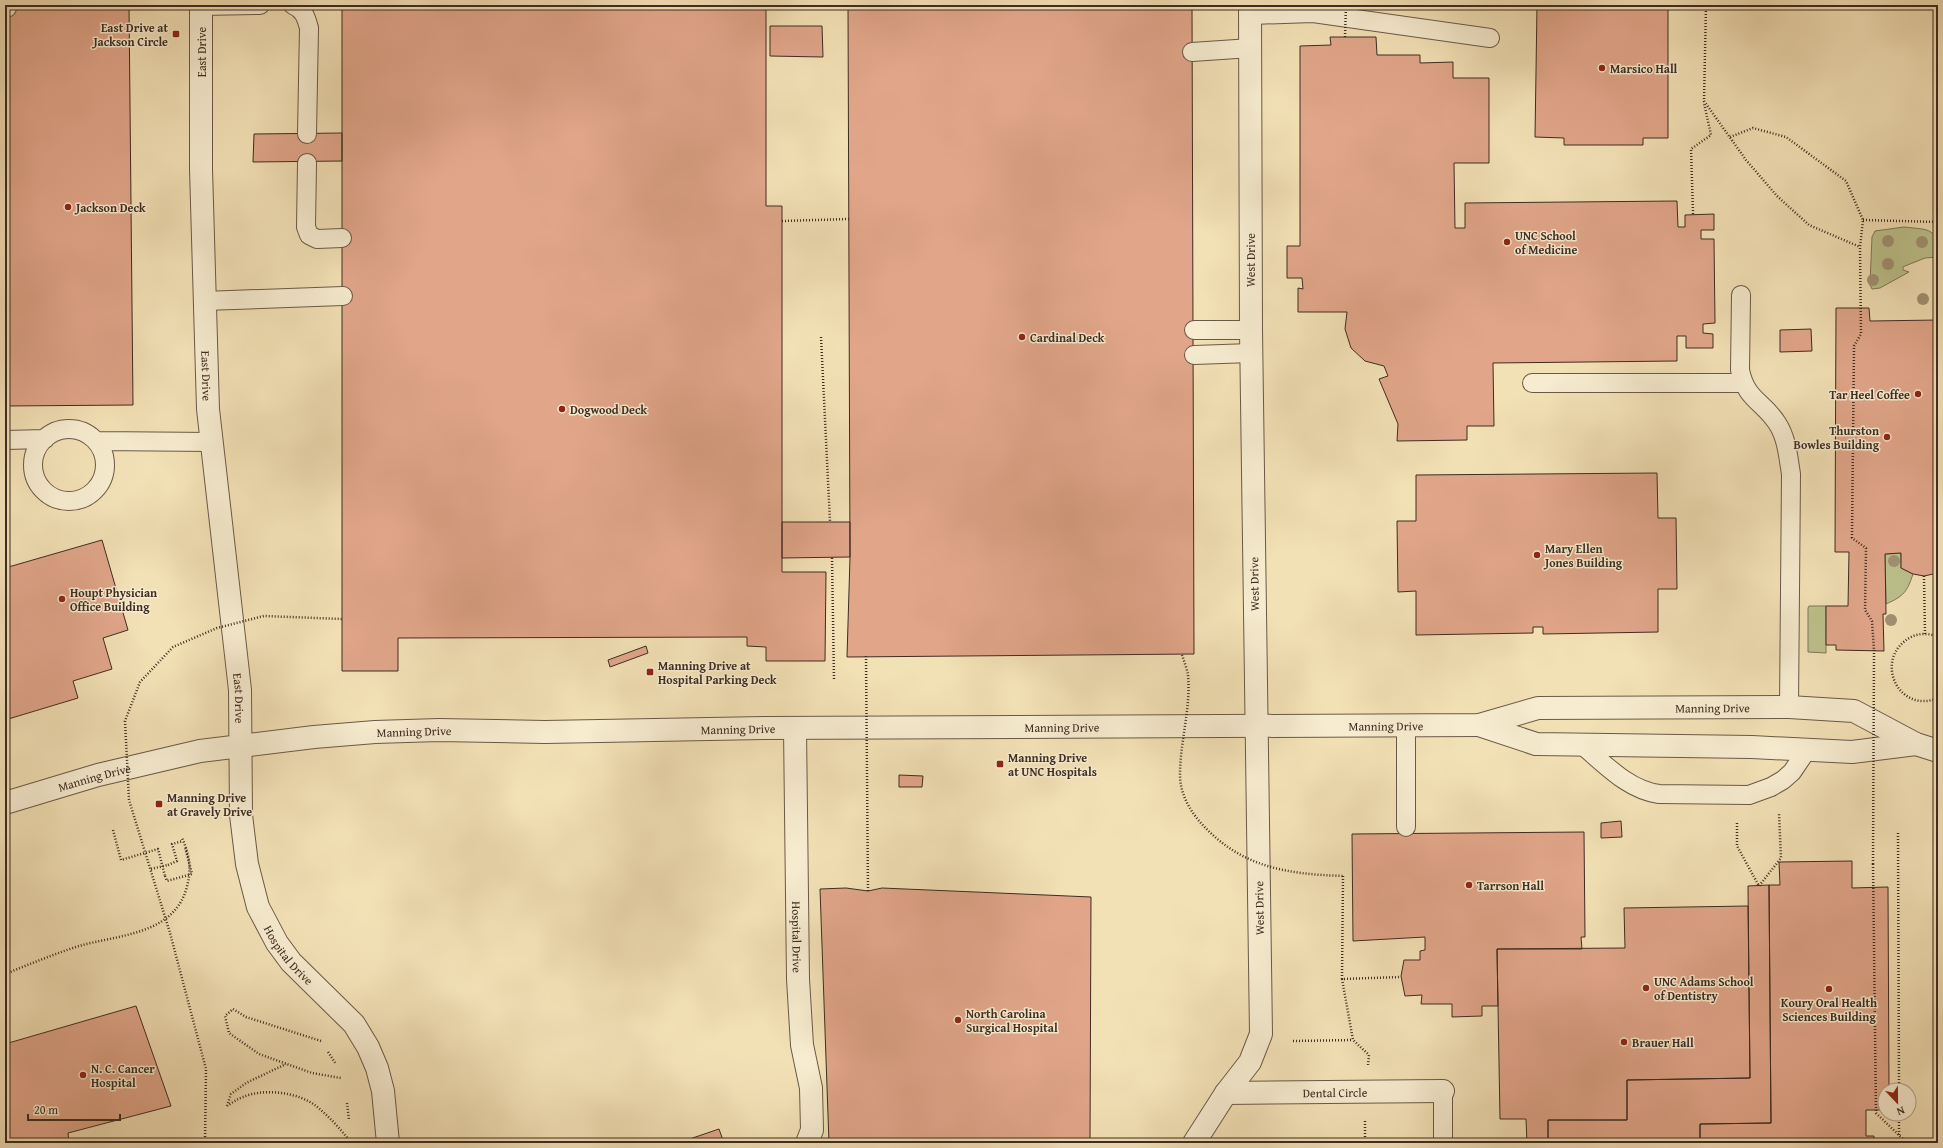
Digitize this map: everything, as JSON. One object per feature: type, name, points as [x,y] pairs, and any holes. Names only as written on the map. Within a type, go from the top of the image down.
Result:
[{"type":"street","name":"East Drive","points":[[201,6],[201,170],[208,409],[240,690],[241,746]]},
{"type":"street","name":"West Drive","points":[[1194,1143],[1226,1093],[1250,1062],[1261,1034],[1251,353],[1250,10]]},
{"type":"street","name":"Manning Drive","points":[[5,803],[98,775],[200,751],[314,736],[375,732],[446,730],[545,732],[795,728],[1479,725],[1538,708],[1789,707],[1854,711],[1916,744],[1938,751]]},
{"type":"street","name":"Manning Drive","points":[[1479,725],[1536,744],[1852,752],[1916,744]]},
{"type":"street","name":"Hospital Drive","points":[[795,728],[798,979],[802,1045],[811,1088],[812,1130],[808,1143]]},
{"type":"street","name":"Hospital Drive","points":[[241,746],[241,815],[247,864],[258,907],[266,926],[291,962],[354,1024],[368,1047],[377,1068],[383,1091],[388,1143]]},
{"type":"street","name":"Dental Circle","points":[[1226,1093],[1443,1091]]},
{"type":"lane","points":[[201,6],[260,5]]},
{"type":"lane","points":[[294,5],[302,9],[307,19],[309,28],[307,134]]},
{"type":"lane","points":[[1250,10],[1314,13],[1490,38]]},
{"type":"lane","points":[[1192,52],[1251,48]]},
{"type":"lane","points":[[307,163],[306,227],[308,235],[317,239],[342,238]]},
{"type":"lane","points":[[1741,295],[1740,370],[1743,383],[1750,395],[1777,422],[1785,440],[1790,474],[1789,707]]},
{"type":"lane","points":[[204,301],[343,296]]},
{"type":"lane","points":[[1194,330],[1251,330]]},
{"type":"lane","points":[[1194,355],[1251,353]]},
{"type":"lane","points":[[1532,383],[1743,383]]},
{"type":"lane","points":[[71,429],[84,432],[96,441],[102,451],[105,462],[104,472],[100,484],[88,496],[74,501],[58,500],[47,494],[37,484],[32,462],[38,446],[45,439],[52,433],[71,429]]},
{"type":"lane","points":[[5,440],[45,439]]},
{"type":"lane","points":[[96,441],[212,442]]},
{"type":"lane","points":[[1406,725],[1406,827]]},
{"type":"lane","points":[[1582,745],[1633,786],[1646,792],[1659,794],[1749,795],[1771,787],[1783,780],[1792,772],[1807,750]]},
{"type":"lane","points":[[1443,1091],[1443,1143]]},
{"type":"path","points":[[1345,37],[1346,5]]},
{"type":"path","points":[[1693,214],[1691,149],[1711,135],[1704,101],[1706,5]]},
{"type":"path","points":[[1704,101],[1746,160],[1777,196],[1809,225],[1860,247]]},
{"type":"path","points":[[1730,138],[1753,128],[1786,137],[1846,181],[1863,220],[1860,247],[1861,334],[1854,346],[1852,538],[1866,548],[1865,610],[1872,621],[1874,650],[1873,864],[1876,1113],[1907,1143]]},
{"type":"path","points":[[782,220],[849,219]]},
{"type":"path","points":[[1863,220],[1938,222]]},
{"type":"path","points":[[822,337],[830,522]]},
{"type":"path","points":[[832,558],[834,679]]},
{"type":"path","points":[[1924,576],[1925,634]]},
{"type":"path","points":[[205,1143],[206,1069],[170,933],[129,800],[125,721],[140,682],[173,647],[217,628],[264,616],[342,619]]},
{"type":"path","points":[[1938,636],[1925,634],[1914,635],[1898,647],[1892,660],[1892,674],[1900,690],[1909,698],[1920,701],[1932,701],[1938,698]]},
{"type":"path","points":[[1182,655],[1188,674],[1188,690],[1180,776],[1183,793],[1193,813],[1214,837],[1249,859],[1270,867],[1304,874],[1343,876],[1342,979],[1353,1040],[1369,1055],[1365,1092]]},
{"type":"path","points":[[866,656],[868,891]]},
{"type":"path","points":[[1737,823],[1738,846],[1759,886],[1781,858],[1779,813]]},
{"type":"path","points":[[113,830],[121,860],[158,849],[161,862],[163,869],[165,876],[167,881],[192,874],[183,841],[172,844],[177,862],[168,865],[162,866],[157,868],[151,869]]},
{"type":"path","points":[[1898,834],[1899,1082]]},
{"type":"path","points":[[5,974],[79,946],[141,931],[162,922],[174,912],[183,900],[189,881],[191,870],[190,859],[182,838]]},
{"type":"path","points":[[1342,979],[1401,978]]},
{"type":"path","points":[[321,1041],[246,1017],[233,1009],[225,1016],[229,1033],[259,1054],[312,1073],[341,1078]]},
{"type":"path","points":[[1293,1041],[1353,1040]]},
{"type":"path","points":[[328,1052],[336,1064]]},
{"type":"path","points":[[286,1064],[246,1083],[231,1094],[227,1106],[244,1096],[268,1092],[293,1094],[315,1105],[331,1119],[350,1141]]},
{"type":"path","points":[[347,1103],[349,1120]]},
{"type":"path","points":[[1899,1122],[1899,1135]]},
{"type":"path","points":[[572,1143],[574,1138]]},
{"type":"green space","points":[[1904,227],[1931,232],[1934,235],[1938,247],[1938,257],[1925,258],[1905,266],[1903,267],[1903,270],[1909,272],[1880,288],[1872,289],[1870,285],[1872,237],[1875,231]]},
{"type":"green space","points":[[1901,553],[1901,568],[1913,574],[1904,593],[1886,604],[1885,554]]},
{"type":"green space","points":[[1809,606],[1826,606],[1826,653],[1808,652]]},
{"type":"building","name":"Jackson Deck","points":[[98,5],[129,5],[133,405],[5,406],[5,8],[98,9]]},
{"type":"building","name":"Dogwood Deck","points":[[342,5],[766,5],[766,206],[782,206],[782,572],[826,572],[825,661],[766,661],[766,647],[747,646],[747,637],[398,638],[398,671],[342,671]]},
{"type":"building","name":"Cardinal Deck","points":[[848,5],[1192,5],[1194,654],[847,657],[850,557]]},
{"type":"building","name":"Marsico Hall","points":[[1537,5],[1668,5],[1668,138],[1643,138],[1643,145],[1564,145],[1564,138],[1535,137]]},
{"type":"building","points":[[770,26],[822,26],[823,57],[770,56]]},
{"type":"building","name":"UNC School of Medicine","points":[[1330,37],[1376,37],[1377,55],[1420,55],[1420,63],[1453,62],[1453,78],[1489,78],[1489,163],[1454,163],[1455,228],[1465,228],[1465,203],[1677,201],[1678,227],[1685,227],[1685,215],[1714,214],[1714,230],[1701,230],[1701,239],[1714,239],[1715,323],[1703,324],[1703,333],[1713,334],[1713,348],[1686,348],[1686,336],[1677,336],[1677,361],[1493,363],[1494,426],[1467,426],[1467,440],[1397,441],[1398,424],[1379,379],[1388,376],[1384,366],[1365,361],[1351,348],[1345,329],[1347,312],[1298,312],[1298,288],[1303,289],[1302,278],[1287,278],[1287,246],[1300,246],[1300,46],[1331,45]]},
{"type":"building","points":[[342,133],[342,161],[253,162],[254,134]]},
{"type":"building","name":"Thurston Bowles Building","points":[[1836,308],[1869,308],[1870,321],[1938,320],[1938,573],[1924,576],[1913,574],[1901,568],[1901,553],[1885,554],[1886,614],[1883,614],[1884,651],[1836,650],[1836,645],[1826,645],[1826,606],[1848,606],[1849,552],[1835,552]]},
{"type":"building","points":[[1811,329],[1812,351],[1780,352],[1780,330]]},
{"type":"building","name":"Mary Ellen Jones Building","points":[[1657,473],[1658,518],[1676,518],[1677,589],[1658,589],[1658,632],[1543,634],[1543,627],[1533,627],[1533,633],[1416,635],[1416,591],[1398,592],[1397,521],[1416,521],[1416,475]]},
{"type":"building","points":[[782,522],[850,522],[850,557],[782,558]]},
{"type":"building","name":"Houpt Physician Office Building","points":[[102,540],[128,630],[103,638],[112,669],[73,681],[78,698],[5,720],[5,568]]},
{"type":"building","points":[[646,646],[648,653],[610,667],[608,660]]},
{"type":"building","points":[[899,775],[923,776],[922,787],[899,787]]},
{"type":"building","points":[[1621,821],[1622,837],[1601,838],[1601,823]]},
{"type":"building","name":"Tarrson Hall","points":[[1584,832],[1585,937],[1581,937],[1582,949],[1497,949],[1498,1006],[1482,1006],[1482,1016],[1452,1017],[1452,1004],[1421,1004],[1422,995],[1405,996],[1401,976],[1404,960],[1420,960],[1420,951],[1425,950],[1425,937],[1353,941],[1352,834]]},
{"type":"building","name":"Koury Oral Health Sciences Building","points":[[1852,861],[1852,888],[1888,887],[1889,1082],[1877,1082],[1877,1110],[1866,1110],[1866,1136],[1874,1136],[1874,1143],[1700,1143],[1700,1124],[1771,1123],[1769,885],[1780,885],[1779,862]]},
{"type":"building","points":[[1769,885],[1771,1123],[1700,1124],[1700,1143],[1548,1143],[1548,1120],[1627,1120],[1627,1080],[1750,1078],[1748,886]]},
{"type":"building","name":"North Carolina Surgical Hospital","points":[[846,888],[868,891],[882,888],[1091,897],[1090,1143],[829,1143],[820,889]]},
{"type":"building","name":"Brauer Hall","points":[[1748,906],[1750,1078],[1627,1080],[1627,1120],[1548,1120],[1548,1143],[1527,1143],[1526,1119],[1500,1119],[1497,949],[1625,948],[1624,908]]},
{"type":"building","name":"N. C. Cancer Hospital","points":[[136,1006],[171,1106],[68,1133],[69,1143],[5,1143],[5,1044]]},
{"type":"building","points":[[719,1129],[724,1143],[678,1143]]},
{"type":"place","name":"East Drive at Jackson Circle","points":[[176,34]]},
{"type":"place","name":"Marsico Hall","points":[[1602,68]]},
{"type":"place","name":"Jackson Deck","points":[[68,207]]},
{"type":"place","name":"UNC School of Medicine","points":[[1507,242]]},
{"type":"place","name":"Cardinal Deck","points":[[1022,337]]},
{"type":"place","name":"Tar Heel Coffee","points":[[1918,394]]},
{"type":"place","name":"Dogwood Deck","points":[[562,409]]},
{"type":"place","name":"Thurston Bowles Building","points":[[1887,437]]},
{"type":"place","name":"Mary Ellen Jones Building","points":[[1537,555]]},
{"type":"place","name":"Houpt Physician Office Building","points":[[62,599]]},
{"type":"place","name":"Manning Drive at Hospital Parking Deck","points":[[650,672]]},
{"type":"place","name":"Manning Drive at UNC Hospitals","points":[[1000,764]]},
{"type":"place","name":"Manning Drive at Gravely Drive","points":[[159,804]]},
{"type":"place","name":"Tarrson Hall","points":[[1469,885]]},
{"type":"place","name":"UNC Adams School of Dentistry","points":[[1646,988]]},
{"type":"place","name":"Koury Oral Health Sciences Building","points":[[1829,989]]},
{"type":"place","name":"North Carolina Surgical Hospital","points":[[958,1020]]},
{"type":"place","name":"Brauer Hall","points":[[1624,1042]]},
{"type":"place","name":"N. C. Cancer Hospital","points":[[83,1075]]}]
